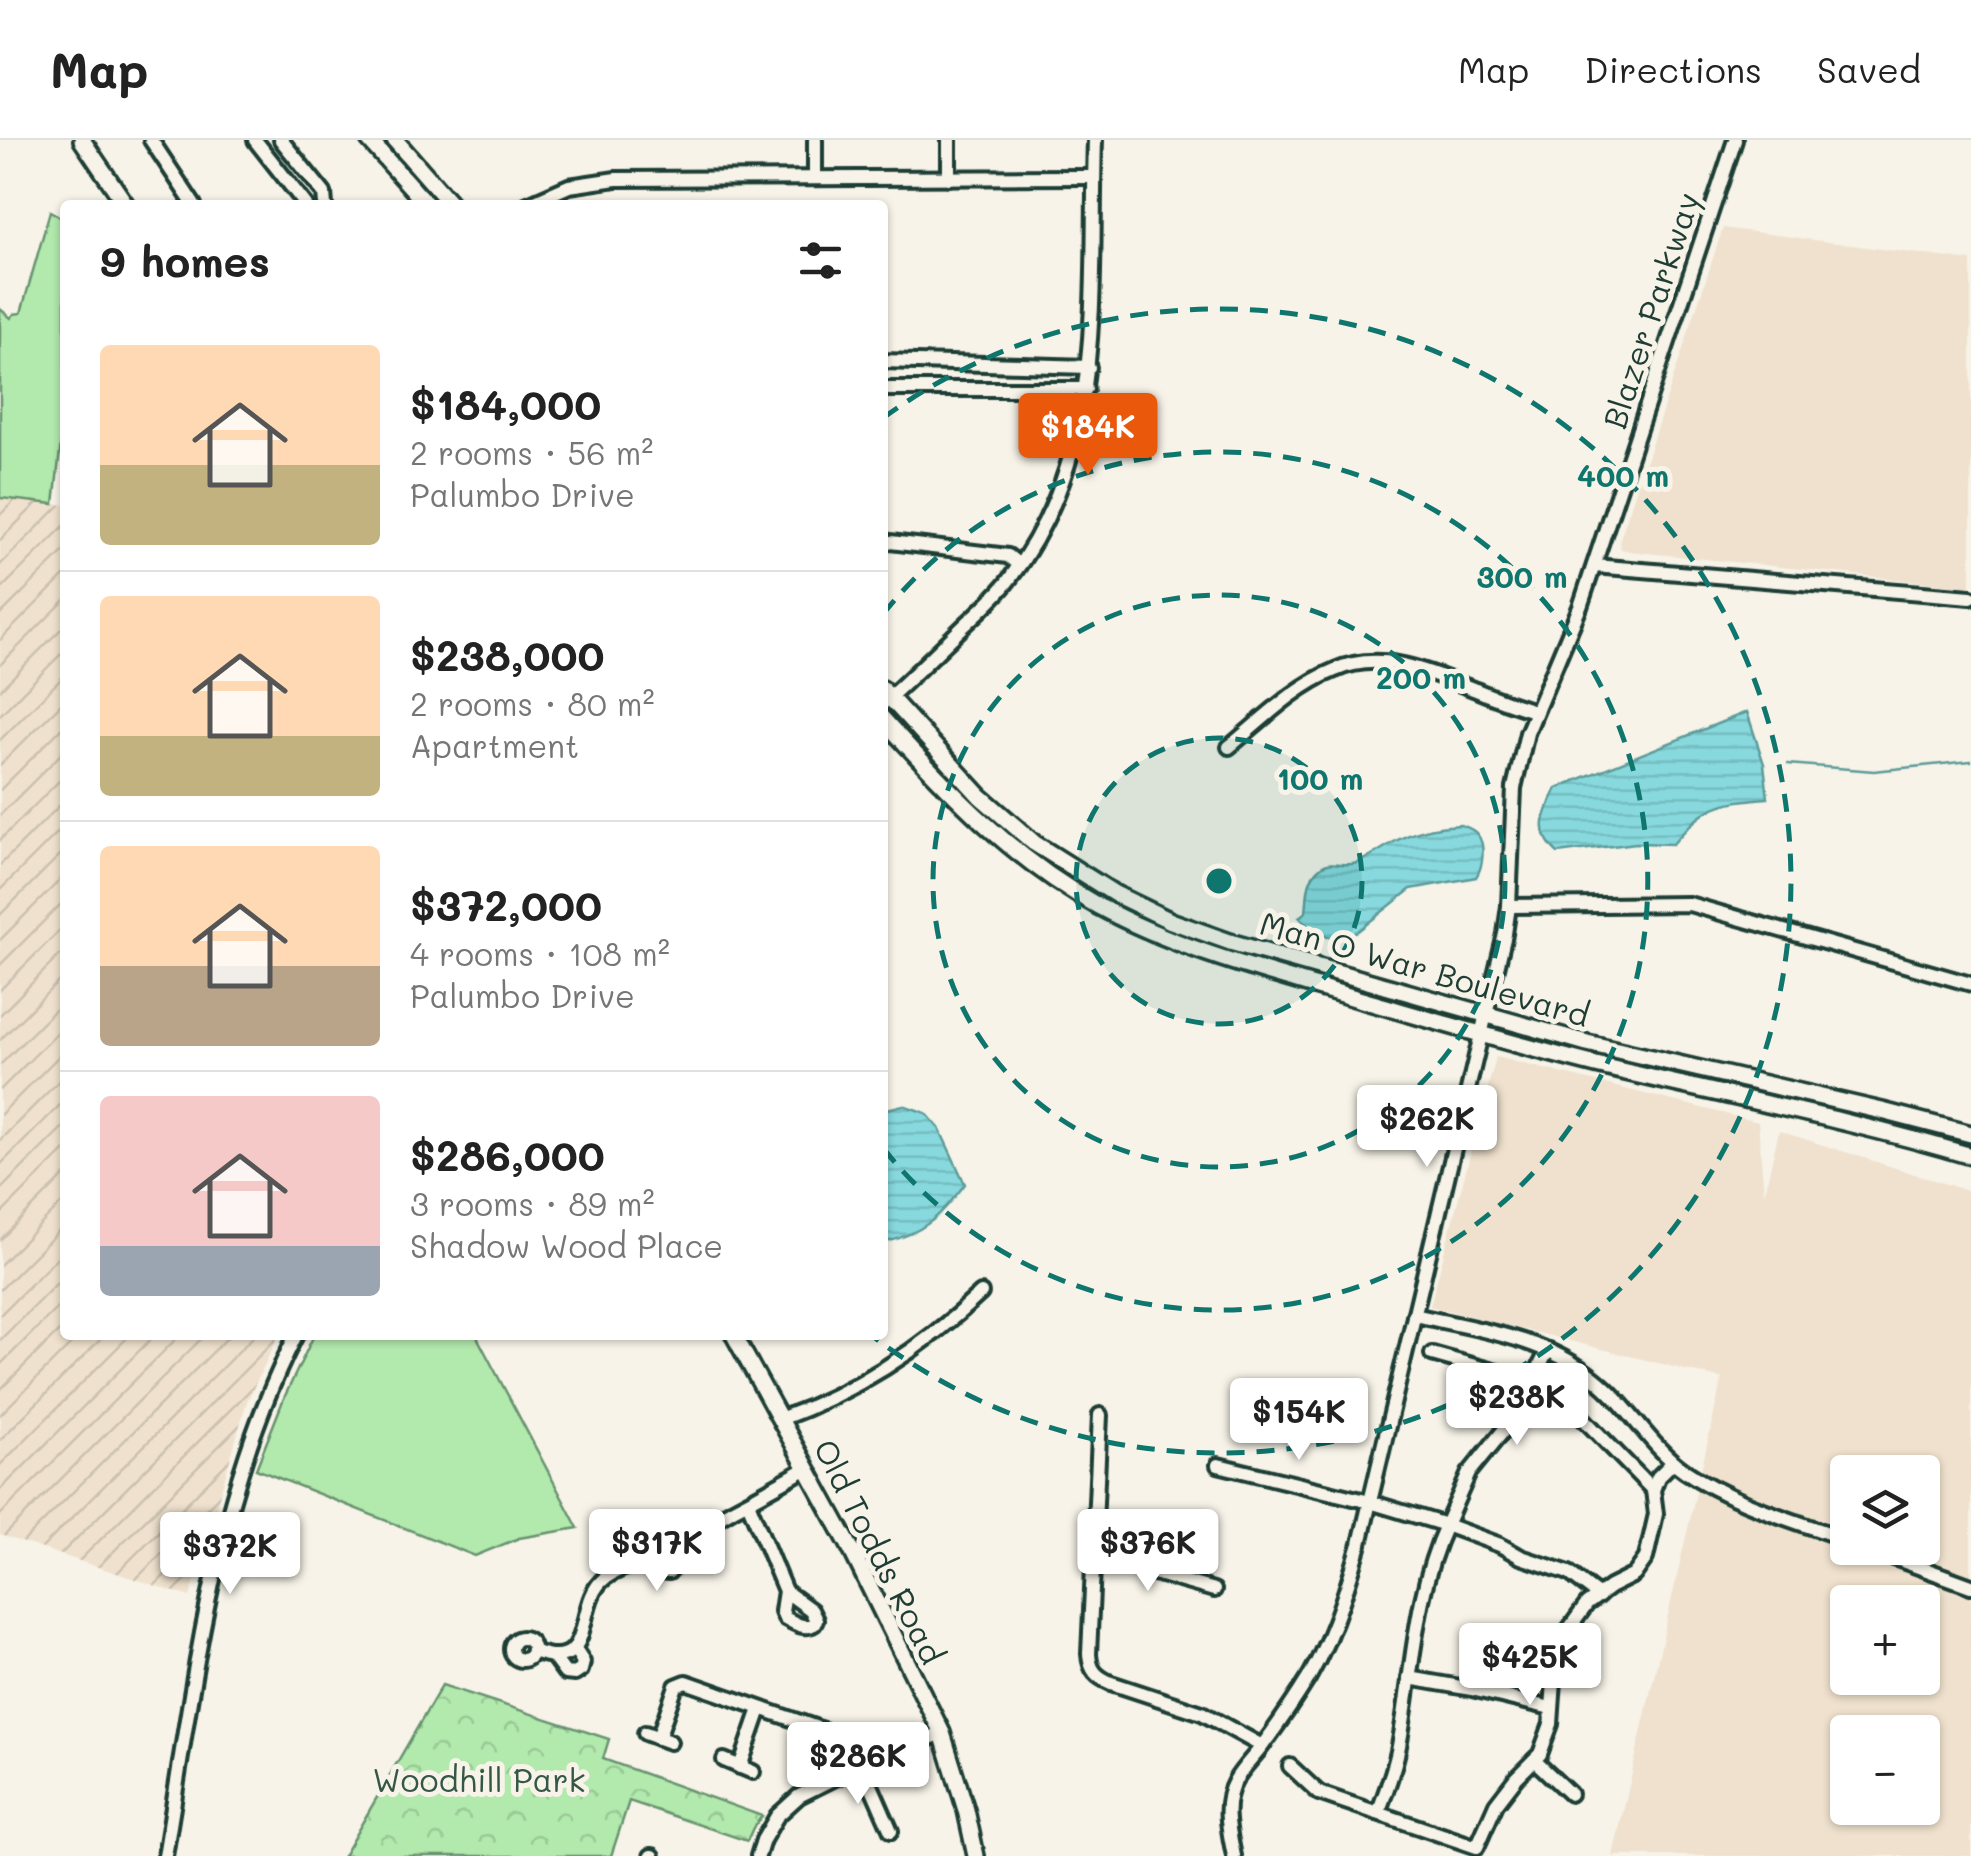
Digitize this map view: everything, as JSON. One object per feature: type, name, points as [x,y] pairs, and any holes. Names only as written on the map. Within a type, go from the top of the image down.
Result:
[{"type":"main road","points":[[82,140],[123,200]]},
{"type":"main road","points":[[370,140],[423,200]]},
{"type":"main road","points":[[394,140],[448,200]]},
{"type":"main road","name":"Man O War Boulevard","points":[[888,700],[1013,826],[1115,894],[1171,920],[1230,942],[1484,1015],[1971,1134]]},
{"type":"main road","name":"Man O War Boulevard","points":[[888,725],[1001,840],[1096,905],[1153,934],[1220,958],[1481,1034],[1971,1156]]},
{"type":"main road","name":"Old Todds Road","points":[[737,1340],[856,1560],[942,1733],[976,1856]]},
{"type":"street","points":[[151,140],[191,200]]},
{"type":"street","points":[[254,140],[302,200]]},
{"type":"street","points":[[281,140],[324,193],[325,200]]},
{"type":"street","points":[[815,178],[816,140]]},
{"type":"street","points":[[949,140],[949,178]]},
{"type":"street","points":[[888,694],[1000,592],[1045,523],[1065,479],[1086,389],[1096,140]]},
{"type":"street","name":"Blazer Parkway","points":[[1234,1856],[1228,1803],[1235,1781],[1302,1689],[1336,1619],[1360,1544],[1500,955],[1509,906],[1514,788],[1521,753],[1534,711],[1580,607],[1734,140]]},
{"type":"street","points":[[276,167],[292,154]]},
{"type":"street","points":[[537,200],[598,180],[1094,177]]},
{"type":"street","points":[[888,361],[1088,367]]},
{"type":"street","points":[[888,389],[1086,389]]},
{"type":"street","points":[[888,542],[1008,556],[1019,566]]},
{"type":"street","points":[[1594,566],[1971,597]]},
{"type":"street","points":[[1229,747],[1303,688],[1337,668],[1358,664],[1388,662],[1418,668],[1534,711]]},
{"type":"street","points":[[1509,906],[1689,904],[1971,984]]},
{"type":"street","points":[[780,1419],[831,1398],[889,1366],[980,1292]]},
{"type":"street","points":[[1414,1315],[1548,1350],[1594,1377],[1674,1462],[1723,1493],[1830,1534]]},
{"type":"street","points":[[166,1856],[225,1522],[264,1406],[294,1340]]},
{"type":"street","points":[[1378,1813],[1399,1750],[1418,1616],[1446,1525],[1470,1474],[1512,1420],[1548,1350]]},
{"type":"street","points":[[1432,1354],[1532,1382],[1566,1401],[1653,1490]]},
{"type":"street","points":[[1100,1415],[1089,1654],[1092,1671],[1098,1677],[1202,1713],[1262,1746]]},
{"type":"street","points":[[1290,1766],[1320,1793],[1477,1847],[1496,1804],[1540,1754],[1551,1724],[1555,1666],[1566,1633],[1587,1604],[1634,1575],[1646,1558],[1656,1514],[1653,1490],[1658,1477],[1674,1462]]},
{"type":"street","points":[[1218,1465],[1446,1525],[1569,1573],[1598,1596]]},
{"type":"street","points":[[533,1652],[554,1658],[574,1648],[598,1584],[612,1573],[671,1548],[807,1468]]},
{"type":"street","points":[[748,1502],[786,1590]]},
{"type":"street","points":[[650,1559],[658,1572],[669,1572],[676,1564],[671,1548]]},
{"type":"street","points":[[1094,1556],[1214,1590]]},
{"type":"street","points":[[1913,1565],[1971,1586]]},
{"type":"street","points":[[554,1658],[565,1673],[576,1674],[583,1662],[574,1648]]},
{"type":"street","points":[[1409,1678],[1551,1708]]},
{"type":"street","points":[[658,1738],[680,1683],[693,1684],[835,1736],[863,1766],[891,1831]]},
{"type":"street","points":[[724,1760],[746,1769],[760,1710]]},
{"type":"street","points":[[758,1856],[769,1829],[787,1806],[815,1788],[942,1733]]},
{"type":"street","points":[[1534,1760],[1570,1794]]},
{"type":"shaded area","points":[[1723,228],[1971,261],[1971,587],[1621,549],[1619,542]]},
{"type":"shaded area","points":[[0,498],[60,504],[60,1340],[277,1340],[247,1401],[190,1597],[0,1535]]},
{"type":"shaded area","points":[[1496,1057],[1758,1122],[1764,1194],[1779,1131],[1971,1192],[1971,1856],[1613,1856],[1722,1379],[1430,1306]]},
{"type":"green space","points":[[50,211],[60,217],[60,451],[54,504],[0,498],[0,309],[11,318],[21,313]]},
{"type":"green space","points":[[312,1340],[479,1340],[578,1528],[519,1538],[475,1556],[256,1469]]},
{"type":"green space","name":"Woodhill Park","points":[[442,1685],[609,1739],[603,1759],[762,1816],[747,1841],[629,1801],[611,1856],[343,1856]]},
{"type":"water","points":[[1747,712],[1764,764],[1768,798],[1714,808],[1694,821],[1673,844],[1636,843],[1558,853],[1546,838],[1544,822],[1557,788]]},
{"type":"water","points":[[1461,825],[1475,832],[1482,844],[1482,862],[1476,877],[1411,889],[1358,931],[1345,936],[1327,937],[1313,931],[1299,917],[1306,912],[1312,877],[1325,865],[1357,863],[1408,835]]},
{"type":"water","points":[[903,1105],[926,1113],[939,1128],[965,1184],[930,1222],[888,1241],[888,1109]]},
{"type":"waterway","points":[[1788,764],[1874,771],[1971,761]]}]
